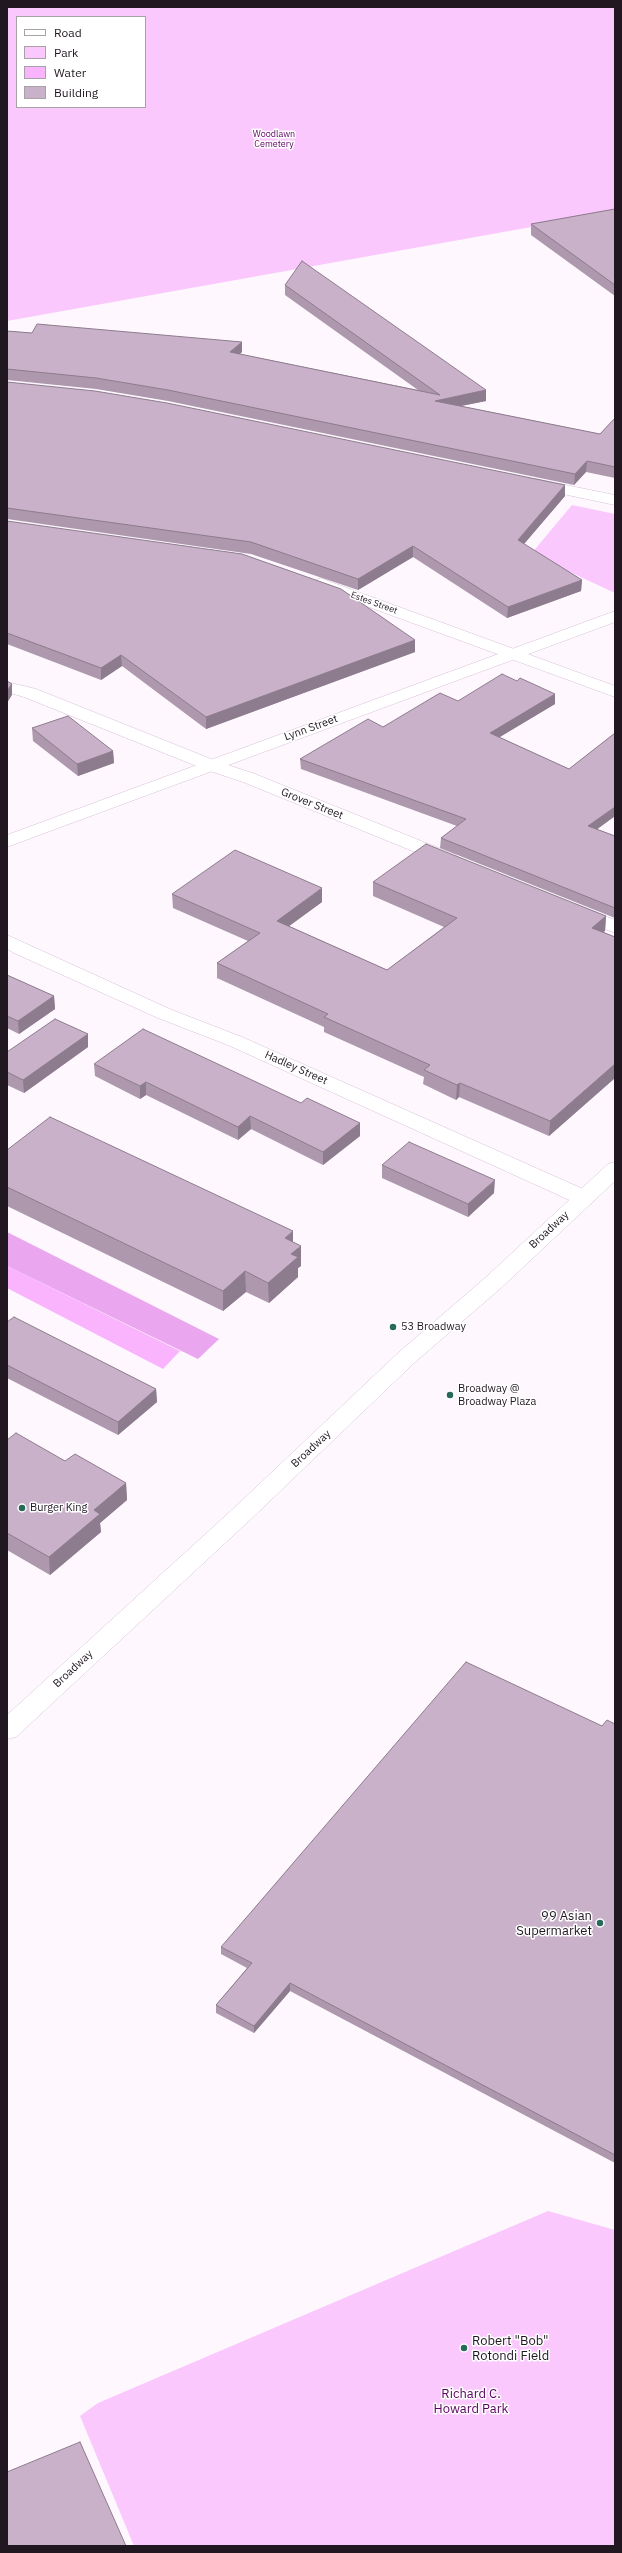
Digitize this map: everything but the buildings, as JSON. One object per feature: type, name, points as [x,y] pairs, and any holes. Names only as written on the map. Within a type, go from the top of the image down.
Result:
[{"type":"street","points":[[523,481],[615,500]]},
{"type":"street","name":"Estes Street","points":[[306,578],[513,653],[615,692]]},
{"type":"street","name":"Lynn Street","points":[[7,841],[615,616]]},
{"type":"street","name":"Grover Street","points":[[7,687],[30,693],[210,765],[249,778],[468,867]]},
{"type":"street","points":[[564,906],[615,927]]},
{"type":"street","name":"Hadley Street","points":[[7,940],[21,949],[165,1014],[235,1041],[584,1198]]},
{"type":"street","name":"Broadway","points":[[7,1730],[242,1514],[406,1358],[493,1283],[615,1169]]},
{"type":"green space","name":"Woodlawn Cemetery","points":[[7,7],[615,7],[615,212],[7,321]]},
{"type":"green space","points":[[572,505],[615,514],[615,593],[531,554]]},
{"type":"green space","name":"Richard C. Howard Park","points":[[548,2211],[615,2230],[615,2546],[134,2546],[80,2416],[98,2403]]},
{"type":"shaded area","points":[[7,1232],[219,1339],[198,1359],[7,1266]]},
{"type":"water","points":[[7,1266],[180,1351],[163,1369],[7,1288]]},
{"type":"place","name":"53 Broadway","points":[[393,1327]]},
{"type":"place","name":"Broadway @ Broadway Plaza","points":[[450,1395]]},
{"type":"place","name":"Burger King","points":[[22,1508]]},
{"type":"place","name":"99 Asian Supermarket","points":[[600,1923]]},
{"type":"place","name":"Robert \"Bob\" Rotondi Field","points":[[464,2348]]}]
